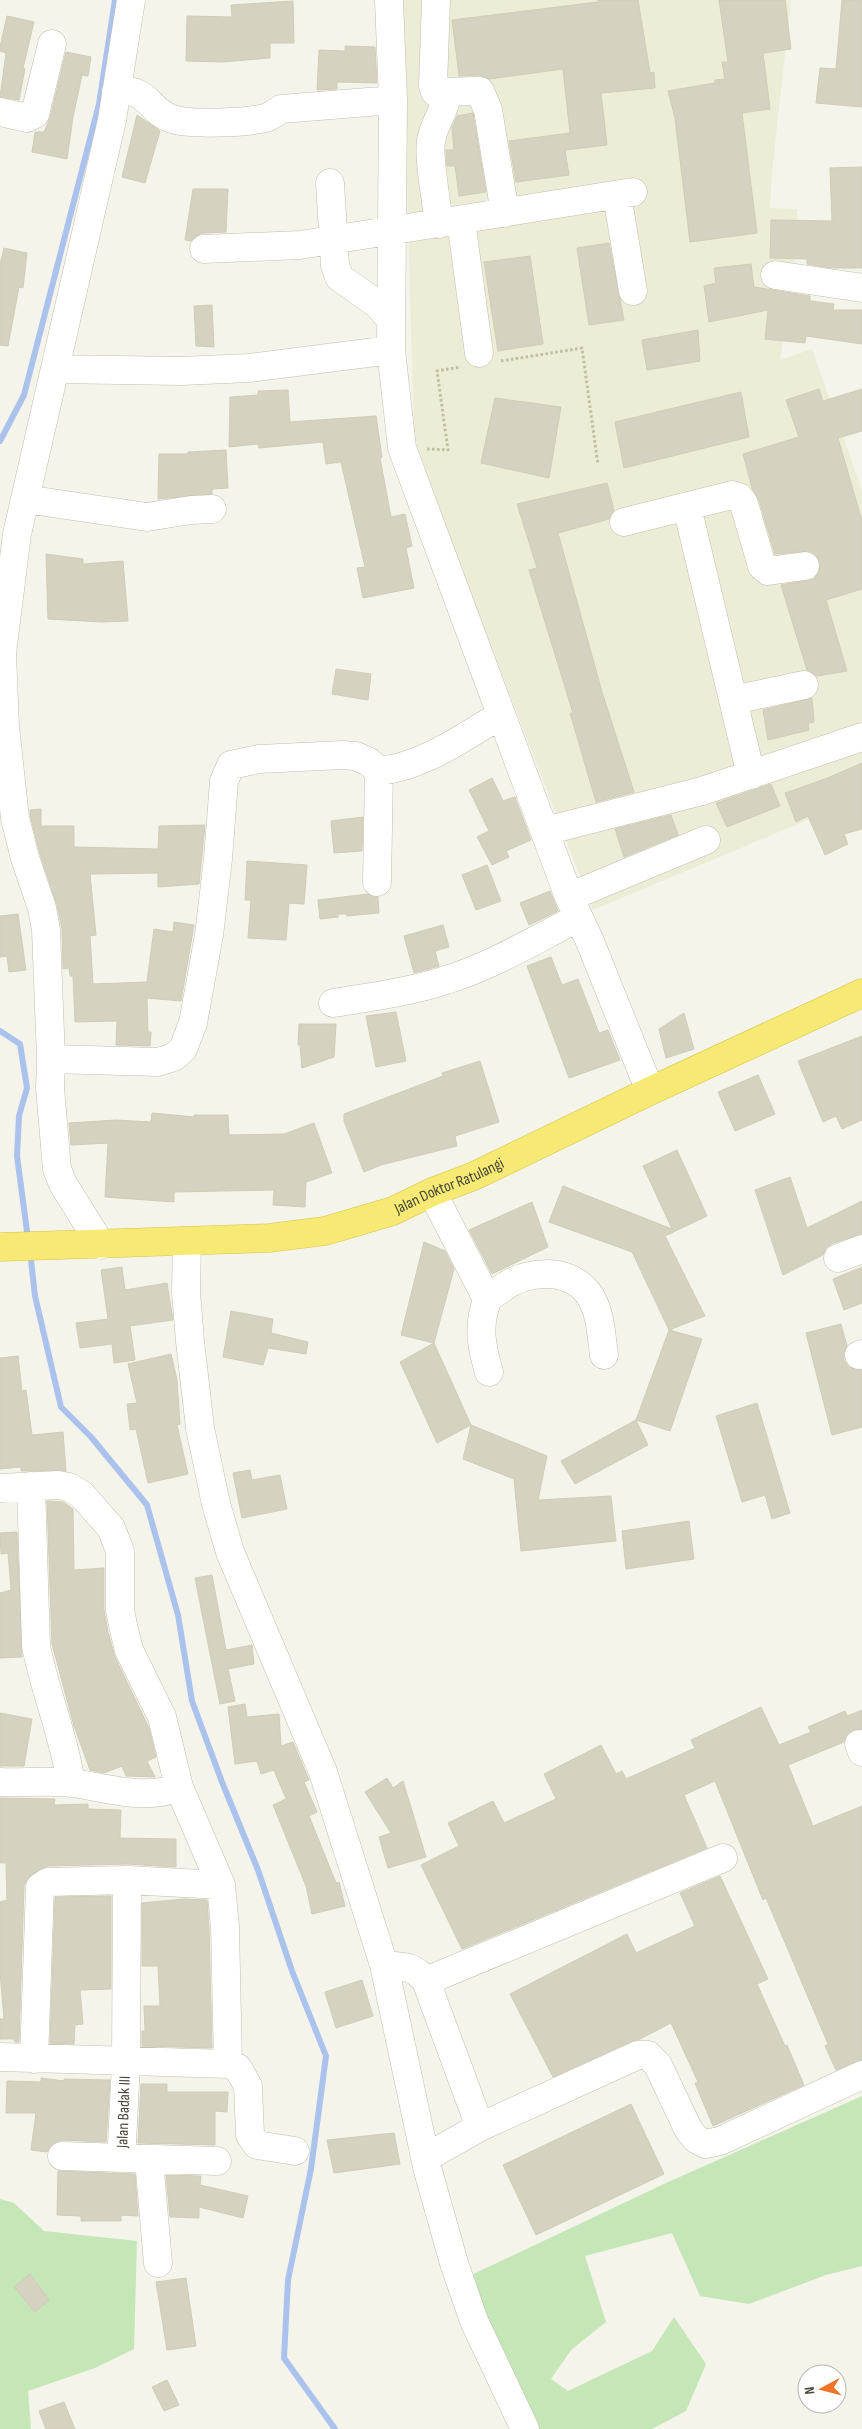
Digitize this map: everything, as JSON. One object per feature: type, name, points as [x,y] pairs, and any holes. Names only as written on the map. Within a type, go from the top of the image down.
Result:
[{"type":"highway","name":"Jalan Doktor Ratulangi","points":[[0,1247],[269,1238],[325,1230],[393,1211],[432,1192],[474,1176],[650,1091],[862,993]]},
{"type":"street","points":[[101,1245],[63,1184],[57,1169],[50,1088],[52,1059],[46,930],[42,908],[25,858],[15,818],[5,726],[2,653],[17,534],[110,129],[131,0]]},
{"type":"street","points":[[389,0],[393,100],[391,350],[402,448],[574,908],[650,1091]]},
{"type":"street","points":[[436,0],[433,86],[435,92],[480,91],[483,95],[488,110],[505,213]]},
{"type":"street","points":[[0,112],[27,118],[35,114],[52,44]]},
{"type":"street","points":[[116,92],[136,92],[171,119],[193,123],[267,117],[281,109],[393,100]]},
{"type":"street","points":[[447,93],[446,108],[434,127],[430,144],[450,222],[480,361]]},
{"type":"street","points":[[330,183],[333,239],[339,277],[377,304],[391,320]]},
{"type":"street","points":[[204,249],[284,247],[392,232],[625,194],[633,291]]},
{"type":"street","points":[[774,275],[862,288]]},
{"type":"street","points":[[55,369],[181,371],[249,368],[391,350]]},
{"type":"street","points":[[624,522],[732,495],[740,496],[762,566],[768,571],[776,572],[805,566]]},
{"type":"street","points":[[25,499],[147,517],[191,510],[212,509]]},
{"type":"street","points":[[687,507],[751,775]]},
{"type":"street","points":[[733,700],[804,685]]},
{"type":"street","points":[[378,771],[398,769],[410,765],[502,715]]},
{"type":"street","points":[[545,831],[702,792],[862,737]]},
{"type":"street","points":[[52,1059],[158,1062],[174,1057],[183,1048],[193,1023],[209,936],[218,859],[224,781],[231,765],[259,759],[342,755],[356,756],[369,762],[378,771],[377,882]]},
{"type":"street","points":[[333,1003],[408,990],[447,980],[480,966],[574,908],[706,840]]},
{"type":"street","points":[[432,1192],[487,1299]]},
{"type":"street","points":[[187,1241],[186,1292],[190,1341],[200,1428],[216,1504],[230,1552],[323,1772],[384,1965],[425,2158],[454,2264],[474,2321],[525,2429]]},
{"type":"street","points":[[489,1372],[482,1346],[480,1325],[487,1299],[512,1281],[541,1274],[566,1276],[588,1293],[599,1318],[604,1355]]},
{"type":"street","points":[[0,1488],[58,1485],[69,1487],[82,1495],[111,1528],[117,1538],[120,1551],[120,1610],[129,1650],[162,1717],[179,1786],[221,1885],[225,1927],[228,2064]]},
{"type":"street","points":[[31,1486],[36,1646],[67,1757],[72,1783]]},
{"type":"street","points":[[0,1782],[72,1783],[158,1794],[179,1786]]},
{"type":"street","points":[[426,1981],[723,1858]]},
{"type":"street","points":[[34,2059],[40,1887],[48,1882],[127,1880],[221,1885]]},
{"type":"street","name":"Jalan Badak III","points":[[127,1880],[126,2063],[122,2143],[136,2159],[217,2161]]},
{"type":"street","points":[[384,1965],[412,1968],[418,1971],[426,1981],[480,2127]]},
{"type":"street","points":[[425,2158],[480,2127],[638,2055],[648,2055],[658,2065],[688,2129],[696,2140],[706,2144],[720,2141],[862,2075]]},
{"type":"street","points":[[0,2057],[126,2063],[228,2064],[238,2068],[248,2086],[250,2135],[253,2141],[257,2145],[295,2151]]},
{"type":"street","points":[[62,2156],[136,2159],[158,2263]]},
{"type":"path","points":[[402,448],[448,450],[437,371],[480,361],[582,348],[598,465]]},
{"type":"shaded area","points":[[402,0],[791,0],[772,172],[770,208],[797,209],[798,242],[780,360],[812,349],[862,490],[862,797],[593,910],[434,498],[414,436]]},
{"type":"green space","points":[[862,2096],[862,2266],[826,2275],[749,2304],[700,2296],[672,2233],[585,2256],[606,2322],[571,2350],[551,2379],[568,2391],[652,2351],[674,2317],[706,2364],[686,2411],[652,2429],[536,2429],[467,2277],[666,2183]]},
{"type":"green space","points":[[0,2199],[14,2203],[44,2231],[137,2241],[134,2349],[95,2368],[28,2391],[31,2429],[0,2429]]},
{"type":"building","points":[[598,0],[638,0],[650,73],[654,72],[655,88],[601,93],[607,145],[565,150],[569,175],[516,182],[509,141],[570,133],[563,69],[489,79],[480,75],[459,76],[452,20],[598,2]]},
{"type":"building","points":[[719,0],[785,0],[791,49],[763,53],[770,109],[742,113],[757,233],[690,242],[675,118],[668,91],[715,83],[715,80],[725,79],[722,62],[728,62]]},
{"type":"building","points":[[842,0],[862,0],[862,107],[816,103],[820,68],[836,69]]},
{"type":"building","points":[[293,1],[294,43],[270,43],[270,58],[222,62],[186,61],[187,16],[232,17],[231,5]]},
{"type":"building","points":[[7,16],[34,22],[23,68],[25,69],[19,100],[0,97],[6,53],[0,51],[0,47]]},
{"type":"building","points":[[345,46],[375,47],[377,83],[337,82],[337,89],[317,90],[319,50],[345,51]]},
{"type":"building","points":[[66,52],[91,57],[88,76],[82,75],[67,159],[32,152],[35,132],[44,132],[50,118]]},
{"type":"building","points":[[473,113],[486,192],[459,196],[455,166],[447,166],[446,150],[454,150],[452,128],[457,116]]},
{"type":"building","points":[[137,115],[160,131],[145,183],[122,177]]},
{"type":"building","points":[[862,167],[862,268],[831,268],[807,264],[807,259],[770,258],[771,220],[832,221],[830,168]]},
{"type":"building","points":[[193,189],[228,189],[226,232],[203,233],[191,241],[185,240]]},
{"type":"building","points":[[609,243],[624,320],[589,325],[577,248]]},
{"type":"building","points":[[4,248],[27,253],[23,288],[19,287],[8,346],[0,345],[0,264]]},
{"type":"building","points":[[530,256],[543,344],[498,351],[484,262]]},
{"type":"building","points":[[751,264],[754,287],[810,296],[810,301],[834,304],[833,310],[862,310],[862,344],[806,336],[805,343],[765,339],[768,310],[709,322],[704,286],[716,283],[714,268]]},
{"type":"building","points":[[212,305],[214,347],[196,346],[194,306]]},
{"type":"building","points":[[698,330],[700,361],[647,370],[642,340]]},
{"type":"building","points":[[819,389],[823,401],[862,389],[862,431],[838,438],[862,521],[862,589],[826,600],[847,671],[817,676],[807,670],[781,585],[814,579],[819,572],[820,563],[817,556],[810,551],[775,554],[759,500],[752,488],[743,454],[799,437],[786,400]]},
{"type":"building","points":[[288,390],[290,422],[376,416],[382,457],[380,458],[391,517],[405,514],[412,546],[406,548],[414,588],[363,598],[357,568],[365,567],[341,462],[326,464],[323,442],[259,448],[258,444],[229,447],[230,397],[258,395],[258,391]]},
{"type":"building","points":[[741,392],[749,437],[624,468],[615,422]]},
{"type":"building","points":[[495,398],[561,407],[549,478],[481,463]]},
{"type":"building","points":[[226,450],[228,488],[212,489],[212,494],[158,499],[159,454],[188,454],[188,452]]},
{"type":"building","points":[[607,483],[614,510],[609,519],[558,533],[602,692],[634,792],[596,802],[570,713],[573,713],[529,570],[537,568],[517,504]]},
{"type":"building","points":[[46,554],[83,559],[83,564],[123,561],[128,621],[101,622],[48,619]]},
{"type":"building","points":[[336,669],[371,674],[368,700],[332,694]]},
{"type":"building","points":[[812,698],[814,722],[808,723],[809,730],[768,740],[763,710]]},
{"type":"building","points":[[862,763],[862,829],[844,834],[848,844],[825,855],[808,816],[796,822],[785,793]]},
{"type":"building","points":[[492,778],[503,801],[515,797],[531,840],[506,851],[509,857],[492,865],[477,837],[489,831],[469,790]]},
{"type":"building","points":[[771,784],[780,806],[727,827],[716,803]]},
{"type":"building","points":[[41,809],[41,826],[74,826],[74,847],[158,849],[159,826],[205,825],[199,884],[158,887],[158,873],[90,874],[96,935],[90,936],[93,984],[147,982],[154,929],[173,932],[174,922],[194,925],[181,1001],[147,998],[148,1032],[151,1032],[150,1046],[116,1045],[117,1021],[75,1022],[73,976],[70,976],[69,968],[63,969],[62,929],[57,905],[40,854],[30,815],[30,810]]},
{"type":"building","points":[[671,815],[678,835],[624,857],[615,829]]},
{"type":"building","points":[[363,817],[362,851],[334,853],[331,821]]},
{"type":"building","points":[[247,861],[307,865],[304,904],[289,903],[286,940],[248,938],[251,900],[245,900]]},
{"type":"building","points":[[487,865],[501,901],[476,910],[462,875]]},
{"type":"building","points":[[550,891],[558,911],[529,925],[520,903]]},
{"type":"building","points":[[368,894],[378,897],[379,913],[347,916],[346,914],[338,914],[338,917],[320,919],[318,900]]},
{"type":"building","points":[[18,914],[26,970],[9,972],[7,956],[0,957],[0,916]]},
{"type":"building","points":[[443,925],[449,947],[435,951],[439,966],[414,973],[404,936]]},
{"type":"building","points":[[551,957],[562,985],[578,979],[599,1033],[608,1030],[620,1060],[569,1078],[527,966]]},
{"type":"building","points":[[396,1012],[406,1061],[376,1067],[366,1016]]},
{"type":"building","points":[[684,1013],[694,1049],[666,1058],[659,1029]]},
{"type":"building","points":[[299,1024],[336,1024],[334,1057],[302,1068],[300,1045],[298,1045]]},
{"type":"building","points":[[862,1036],[862,1120],[842,1129],[836,1116],[823,1122],[798,1061]]},
{"type":"building","points":[[480,1061],[499,1122],[455,1136],[457,1146],[381,1165],[364,1172],[344,1121],[344,1114],[443,1076],[442,1073]]},
{"type":"building","points":[[758,1075],[775,1114],[735,1131],[718,1092]]},
{"type":"building","points":[[152,1113],[194,1117],[194,1115],[228,1115],[229,1135],[284,1134],[314,1123],[332,1173],[306,1182],[305,1207],[273,1205],[274,1190],[174,1192],[174,1202],[105,1197],[108,1143],[71,1145],[69,1123],[116,1120],[151,1122]]},
{"type":"building","points":[[677,1150],[707,1216],[665,1236],[705,1316],[669,1330],[632,1252],[549,1222],[563,1186],[672,1229],[643,1166]]},
{"type":"building","points":[[790,1177],[807,1228],[862,1201],[862,1234],[833,1243],[826,1248],[823,1255],[783,1275],[755,1190]]},
{"type":"building","points":[[532,1202],[548,1247],[492,1274],[469,1230]]},
{"type":"building","points":[[424,1242],[445,1251],[454,1269],[434,1343],[401,1335]]},
{"type":"building","points":[[122,1267],[125,1290],[167,1283],[173,1320],[130,1326],[135,1360],[114,1363],[112,1344],[80,1348],[76,1323],[108,1319],[101,1270]]},
{"type":"building","points":[[862,1267],[862,1303],[844,1310],[833,1279]]},
{"type":"building","points":[[231,1311],[273,1319],[271,1333],[308,1342],[306,1354],[268,1348],[263,1365],[223,1357]]},
{"type":"building","points":[[841,1324],[847,1346],[844,1352],[844,1360],[849,1367],[862,1370],[862,1427],[832,1435],[806,1333]]},
{"type":"building","points":[[669,1330],[702,1339],[670,1431],[636,1420]]},
{"type":"building","points":[[434,1343],[471,1425],[437,1443],[400,1362]]},
{"type":"building","points":[[171,1354],[177,1380],[180,1424],[177,1425],[188,1474],[148,1483],[136,1429],[130,1430],[127,1404],[137,1403],[128,1364]]},
{"type":"building","points":[[18,1356],[22,1391],[26,1390],[32,1435],[63,1432],[66,1471],[21,1471],[21,1467],[0,1469],[0,1358]]},
{"type":"building","points":[[757,1403],[790,1513],[772,1519],[765,1495],[742,1502],[716,1416]]},
{"type":"building","points":[[636,1420],[648,1445],[575,1484],[561,1461]]},
{"type":"building","points":[[471,1425],[547,1456],[538,1500],[611,1496],[616,1541],[521,1551],[514,1479],[463,1459]]},
{"type":"building","points":[[250,1470],[252,1480],[280,1475],[287,1509],[242,1518],[233,1473]]},
{"type":"building","points":[[47,1501],[63,1502],[73,1509],[74,1570],[104,1568],[104,1610],[108,1632],[115,1657],[149,1728],[156,1757],[147,1761],[155,1777],[126,1776],[122,1766],[104,1773],[90,1770],[74,1726],[52,1644]]},
{"type":"building","points":[[689,1521],[694,1559],[626,1569],[622,1531]]},
{"type":"building","points":[[17,1532],[22,1657],[0,1658],[0,1593],[11,1590],[8,1553],[1,1554],[0,1533]]},
{"type":"building","points":[[212,1575],[226,1650],[252,1645],[254,1664],[228,1669],[235,1701],[220,1704],[195,1578]]},
{"type":"building","points":[[245,1704],[247,1717],[279,1714],[281,1746],[293,1742],[309,1780],[304,1782],[317,1812],[309,1816],[336,1883],[339,1882],[345,1906],[312,1914],[306,1886],[273,1805],[286,1799],[274,1770],[261,1774],[257,1761],[235,1764],[228,1707]]},
{"type":"building","points":[[761,1707],[779,1745],[811,1732],[808,1727],[845,1711],[847,1716],[862,1710],[862,1729],[853,1730],[847,1734],[844,1742],[788,1765],[813,1826],[862,1806],[862,2060],[836,2070],[825,2046],[828,2044],[766,1898],[763,1900],[715,1781],[684,1795],[707,1848],[462,1949],[421,1865],[459,1846],[448,1823],[493,1801],[504,1823],[556,1799],[544,1774],[601,1745],[616,1774],[622,1771],[626,1779],[695,1748],[691,1740]]},
{"type":"building","points":[[0,1713],[32,1719],[24,1766],[0,1766]]},
{"type":"building","points":[[387,1778],[393,1788],[403,1781],[426,1857],[388,1868],[379,1837],[391,1833],[365,1792]]},
{"type":"building","points":[[0,1798],[55,1799],[54,1805],[88,1804],[88,1809],[121,1810],[120,1838],[176,1839],[176,1867],[127,1864],[48,1866],[40,1869],[27,1879],[24,1886],[19,2042],[15,2042],[14,2039],[0,2039],[0,2019],[4,2019],[0,1972],[0,1902],[7,1900],[6,1863],[0,1863]]},
{"type":"building","points":[[720,1876],[768,1979],[757,1984],[804,2085],[713,2126],[695,2083],[698,2082],[671,2023],[640,2039],[553,2077],[510,1994],[627,1934],[636,1953],[695,1926],[680,1893]]},
{"type":"building","points":[[111,1896],[111,1989],[80,1990],[83,2024],[75,2025],[74,2044],[50,2043],[55,1897]]},
{"type":"building","points":[[184,1899],[207,1900],[212,2048],[142,2046],[142,2031],[145,2031],[144,2006],[160,2006],[158,1966],[142,1966],[142,1903]]},
{"type":"building","points":[[362,1980],[373,2016],[336,2028],[325,1992]]},
{"type":"building","points":[[41,2078],[64,2081],[64,2079],[110,2080],[106,2142],[62,2140],[54,2143],[47,2152],[31,2150],[36,2113],[6,2113],[7,2081],[41,2082]]},
{"type":"building","points":[[141,2084],[167,2084],[167,2092],[228,2092],[227,2112],[215,2111],[215,2145],[138,2143]]},
{"type":"building","points":[[631,2104],[664,2174],[536,2235],[503,2165]]},
{"type":"building","points":[[394,2133],[400,2164],[334,2173],[327,2140]]},
{"type":"building","points":[[58,2171],[135,2174],[138,2216],[121,2215],[121,2221],[81,2221],[81,2216],[57,2215]]},
{"type":"building","points":[[166,2175],[201,2176],[200,2185],[248,2196],[243,2218],[199,2207],[199,2218],[170,2217]]},
{"type":"building","points":[[30,2274],[49,2300],[35,2312],[14,2287]]},
{"type":"building","points":[[186,2278],[196,2346],[167,2350],[156,2282]]},
{"type":"building","points":[[167,2380],[179,2405],[164,2411],[152,2387]]},
{"type":"building","points":[[64,2402],[75,2429],[46,2429],[39,2411]]},
{"type":"waterway","points":[[0,441],[24,395],[99,104],[115,0]]},
{"type":"waterway","points":[[0,1031],[20,1044],[27,1088],[19,1116],[17,1156],[28,1239]]},
{"type":"waterway","points":[[30,1251],[35,1296],[61,1407],[91,1437],[147,1505],[178,1615],[192,1701],[222,1782],[258,1870],[292,1971],[326,2056],[311,2169],[288,2280],[284,2358],[335,2429]]}]
